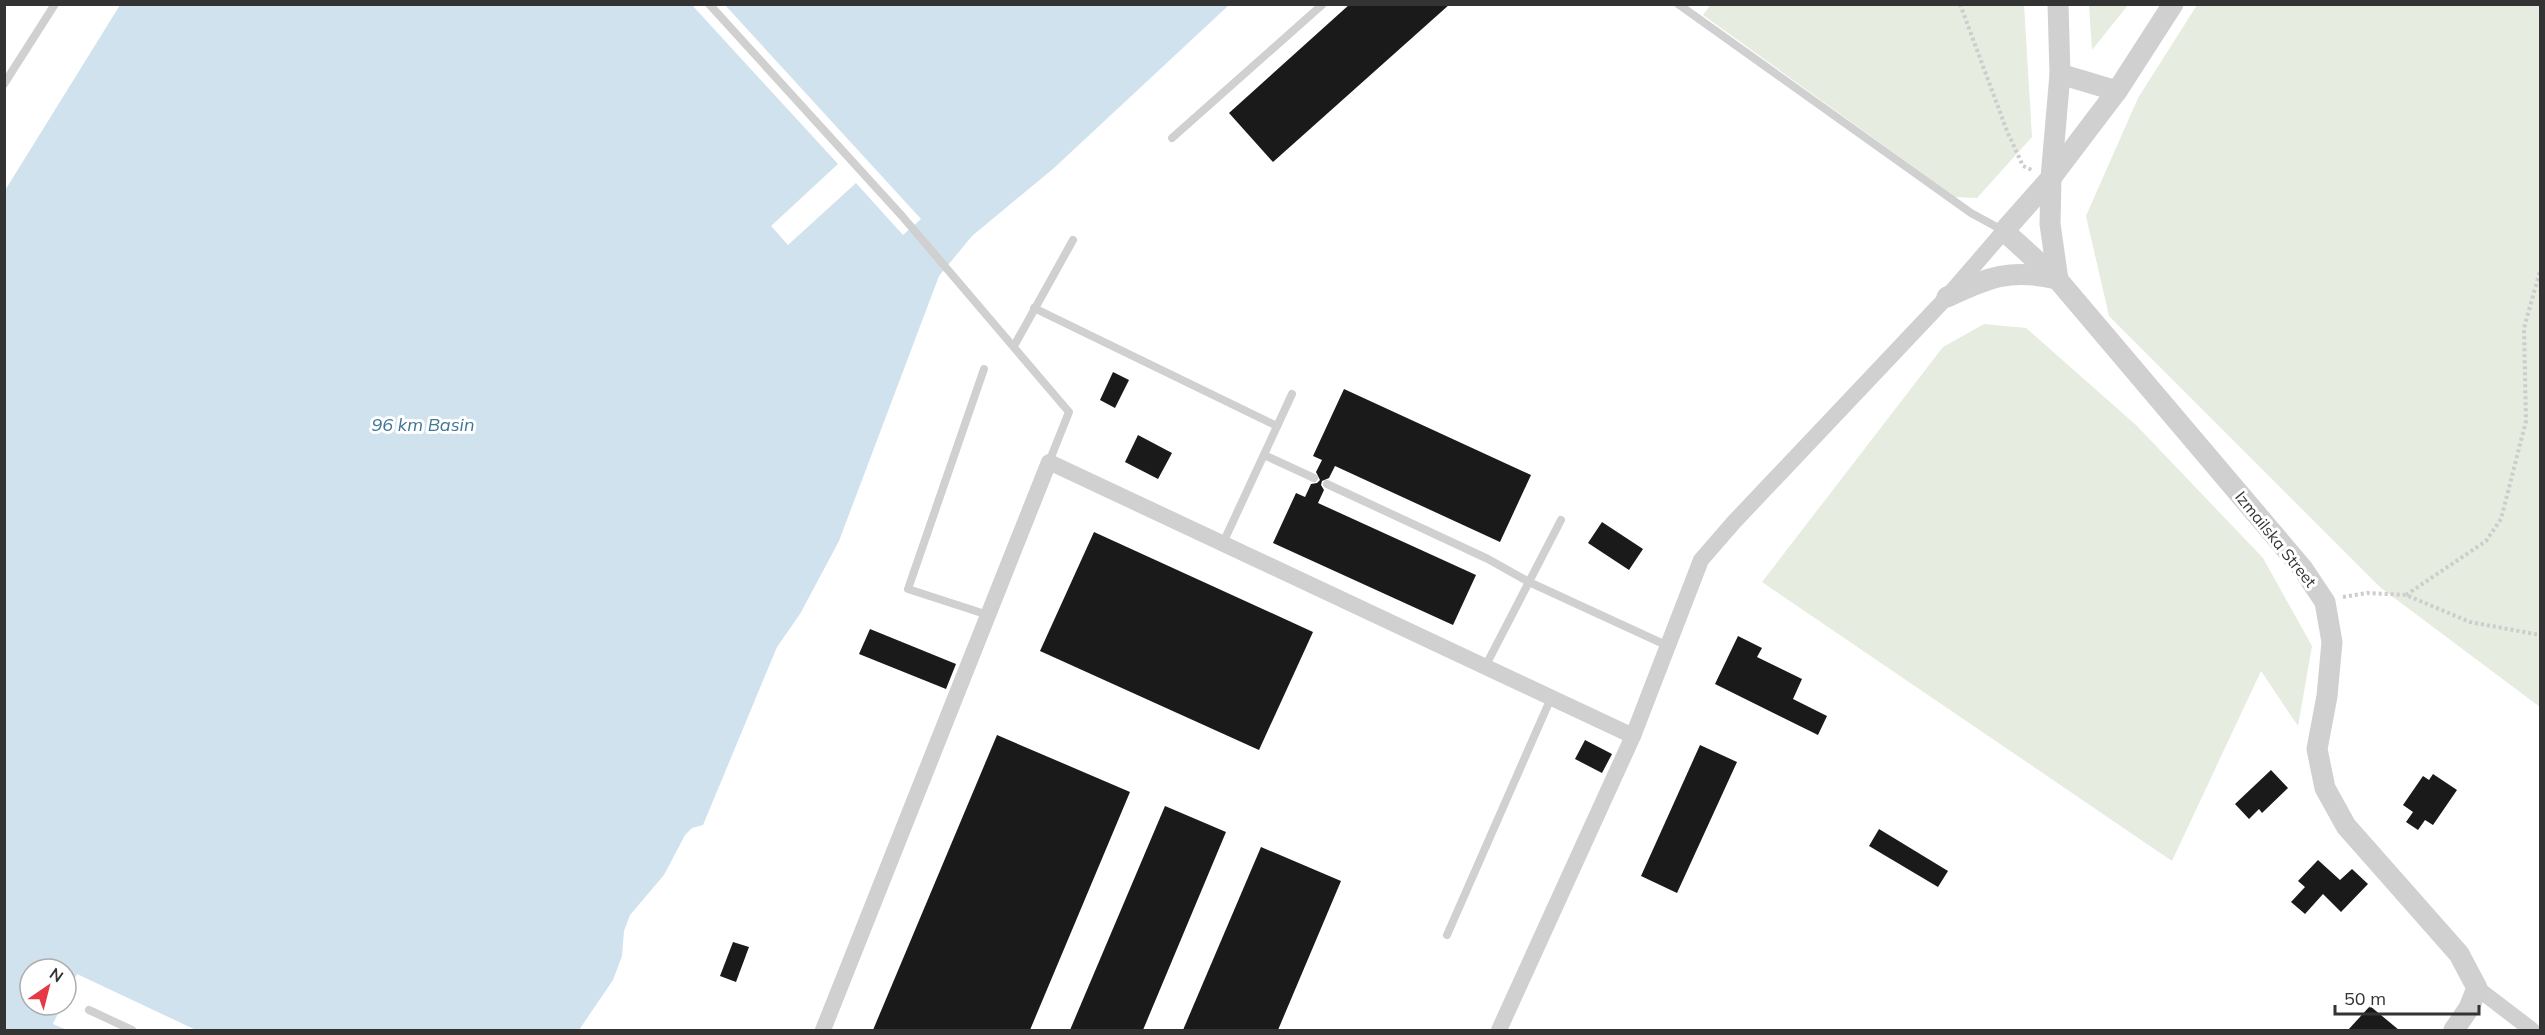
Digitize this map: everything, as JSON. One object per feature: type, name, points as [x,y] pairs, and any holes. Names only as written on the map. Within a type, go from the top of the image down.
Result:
[{"type":"street","points":[[1947,297],[2005,274],[2032,273],[2058,280],[2050,224],[2051,178],[2060,74],[2058,4]]},
{"type":"street","points":[[1499,1030],[1633,736],[1701,560],[1734,522],[1947,297],[2051,178],[2117,91],[2173,4]]},
{"type":"street","points":[[2060,74],[2117,91]]},
{"type":"street","name":"Izmailska Street","points":[[2004,231],[2058,280],[2303,569],[2325,602],[2332,642],[2327,696],[2317,749],[2325,788],[2346,826],[2459,954],[2477,988],[2532,1030]]},
{"type":"street","points":[[823,1030],[1049,462],[1633,736]]},
{"type":"street","points":[[2454,1030],[2469,1008],[2477,988]]},
{"type":"lane","points":[[4,84],[55,4]]},
{"type":"lane","points":[[709,4],[902,216],[1069,412],[1049,462]]},
{"type":"lane","points":[[1172,138],[1323,4]]},
{"type":"lane","points":[[1678,4],[1971,213],[2004,231]]},
{"type":"lane","points":[[1014,346],[1073,240]]},
{"type":"lane","points":[[1035,308],[1277,426]]},
{"type":"lane","points":[[984,369],[908,589],[988,615]]},
{"type":"lane","points":[[1223,543],[1292,394]]},
{"type":"lane","points":[[1263,455],[1314,478]]},
{"type":"lane","points":[[1327,484],[1488,559],[1529,582],[1668,646]]},
{"type":"lane","points":[[1485,667],[1561,520]]},
{"type":"lane","points":[[1447,935],[1551,698]]},
{"type":"lane","points":[[89,1010],[132,1030]]},
{"type":"path","points":[[1960,4],[2007,131],[2023,166],[2051,178]]},
{"type":"path","points":[[2406,595],[2486,541],[2501,519],[2526,421],[2524,328],[2541,271]]},
{"type":"path","points":[[2325,602],[2367,593],[2406,595],[2470,622],[2541,635]]},
{"type":"shaded area","points":[[1711,4],[2024,5],[2032,137],[1977,198],[1955,197],[1703,15]]},
{"type":"shaded area","points":[[2089,5],[2128,5],[2092,50]]},
{"type":"shaded area","points":[[2197,5],[2540,5],[2540,707],[2381,588],[2109,316],[2086,216],[2138,98]]},
{"type":"shaded area","points":[[1984,324],[2026,328],[2136,425],[2263,558],[2312,646],[2298,726],[2261,671],[2172,861],[1762,582],[1943,347]]},
{"type":"water","name":"96 km Basin","points":[[120,5],[1229,5],[1054,168],[972,236],[939,276],[839,541],[800,614],[777,647],[703,825],[692,828],[685,835],[664,875],[630,915],[624,931],[622,956],[613,980],[579,1030],[196,1030],[78,974],[78,957],[18,957],[18,1017],[56,1017],[53,1024],[67,1030],[5,1030],[4,192]]},
{"type":"pier","points":[[692,5],[725,5],[921,219],[903,235],[856,183],[788,245],[771,226],[838,164]]},
{"type":"building","points":[[1350,4],[1450,4],[1273,162],[1229,113]]},
{"type":"building","points":[[1113,372],[1129,380],[1115,408],[1100,400]]},
{"type":"building","points":[[1344,389],[1531,475],[1500,542],[1335,466],[1329,478],[1322,481],[1321,485],[1324,490],[1318,503],[1476,575],[1453,625],[1273,543],[1296,493],[1305,497],[1311,484],[1320,480],[1316,472],[1322,460],[1313,456]]},
{"type":"building","points":[[1138,435],[1172,453],[1158,479],[1125,462]]},
{"type":"building","points":[[1602,522],[1643,549],[1629,570],[1588,543]]},
{"type":"building","points":[[1094,532],[1313,632],[1259,750],[1040,651]]},
{"type":"building","points":[[870,629],[956,664],[946,689],[859,654]]},
{"type":"building","points":[[1738,636],[1762,648],[1757,657],[1802,679],[1793,699],[1827,716],[1818,735],[1715,684]]},
{"type":"building","points":[[997,735],[1130,792],[1030,1030],[873,1030]]},
{"type":"building","points":[[1585,740],[1612,754],[1602,773],[1575,759]]},
{"type":"building","points":[[1700,745],[1737,762],[1677,893],[1641,876]]},
{"type":"building","points":[[2271,770],[2288,788],[2262,813],[2259,809],[2249,819],[2235,804]]},
{"type":"building","points":[[2433,774],[2457,790],[2433,825],[2425,820],[2418,830],[2406,822],[2413,812],[2403,805],[2423,776],[2429,780]]},
{"type":"building","points":[[1165,806],[1226,832],[1143,1030],[1070,1030]]},
{"type":"building","points":[[1879,829],[1948,871],[1938,887],[1869,846]]},
{"type":"building","points":[[1261,847],[1341,881],[1278,1030],[1183,1030]]},
{"type":"building","points":[[2318,860],[2340,880],[2352,869],[2368,884],[2341,912],[2323,894],[2305,914],[2291,902],[2305,887],[2298,881]]},
{"type":"building","points":[[733,942],[749,947],[736,982],[720,976]]},
{"type":"building","points":[[2370,1006],[2399,1030],[2348,1030]]}]
